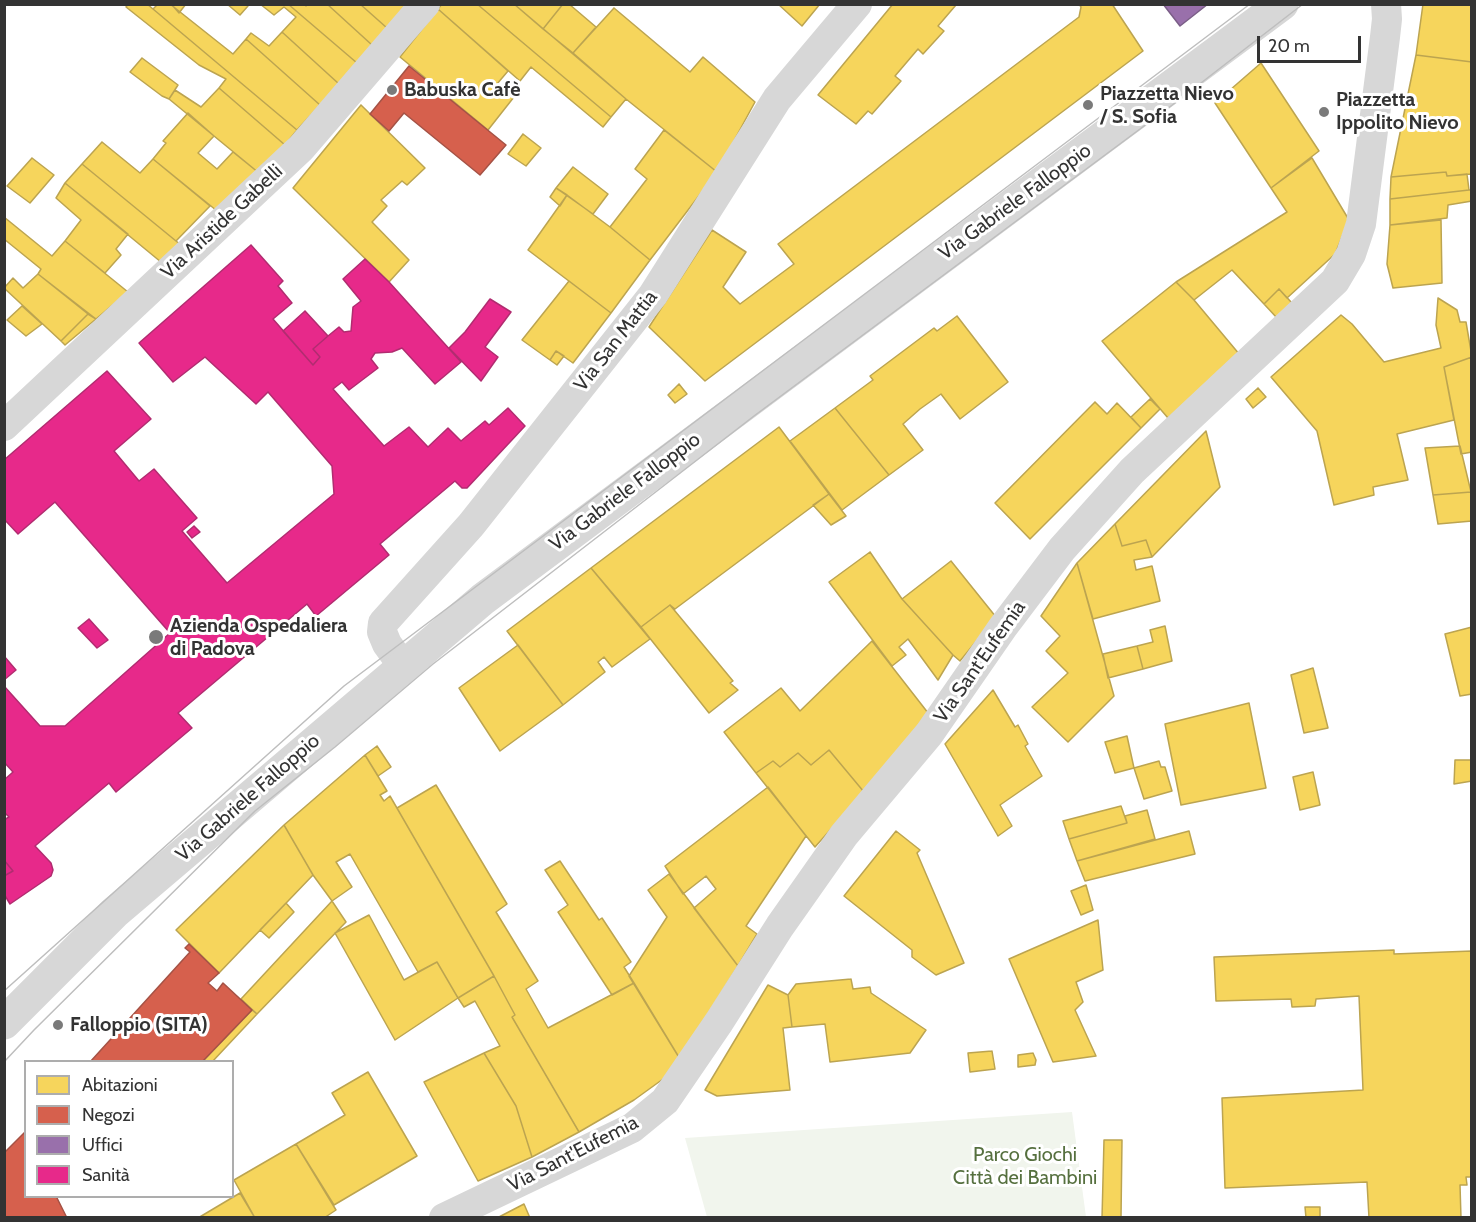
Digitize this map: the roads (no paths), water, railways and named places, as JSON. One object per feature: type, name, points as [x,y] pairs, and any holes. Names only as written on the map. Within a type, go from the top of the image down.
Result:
[{"type":"street","name":"Via Aristide Gabelli","points":[[4,426],[301,148],[425,4]]},
{"type":"street","name":"Via San Mattia","points":[[403,666],[387,644],[382,632],[383,623],[471,525],[652,295],[777,99],[857,4]]},
{"type":"street","name":"Via Gabriele Falloppio","points":[[4,1023],[114,912],[492,592],[1282,4]]},
{"type":"street","name":"Via Sant'Eufemia","points":[[444,1218],[632,1128],[664,1101],[719,1022],[780,926],[844,835],[929,734],[1003,627],[1062,549],[1132,471],[1335,281],[1351,254],[1361,224],[1386,12]]},
{"type":"tram line","points":[[4,991],[344,686],[1250,4]]},
{"type":"tram line","points":[[4,1062],[255,811],[433,664],[754,416],[1179,100],[1303,4]]},
{"type":"place","name":"Babuska Cafè","points":[[392,90]]},
{"type":"place","name":"Piazzetta Nievo / S. Sofia","points":[[1088,105]]},
{"type":"place","name":"Piazzetta Ippolito Nievo","points":[[1324,112]]},
{"type":"place","name":"Azienda Ospedaliera di Padova","points":[[156,637]]},
{"type":"place","name":"Falloppio (SITA)","points":[[58,1025]]},
{"type":"park label","name":"Parco Giochi Città dei Bambini","points":[[1025,1166]]}]
